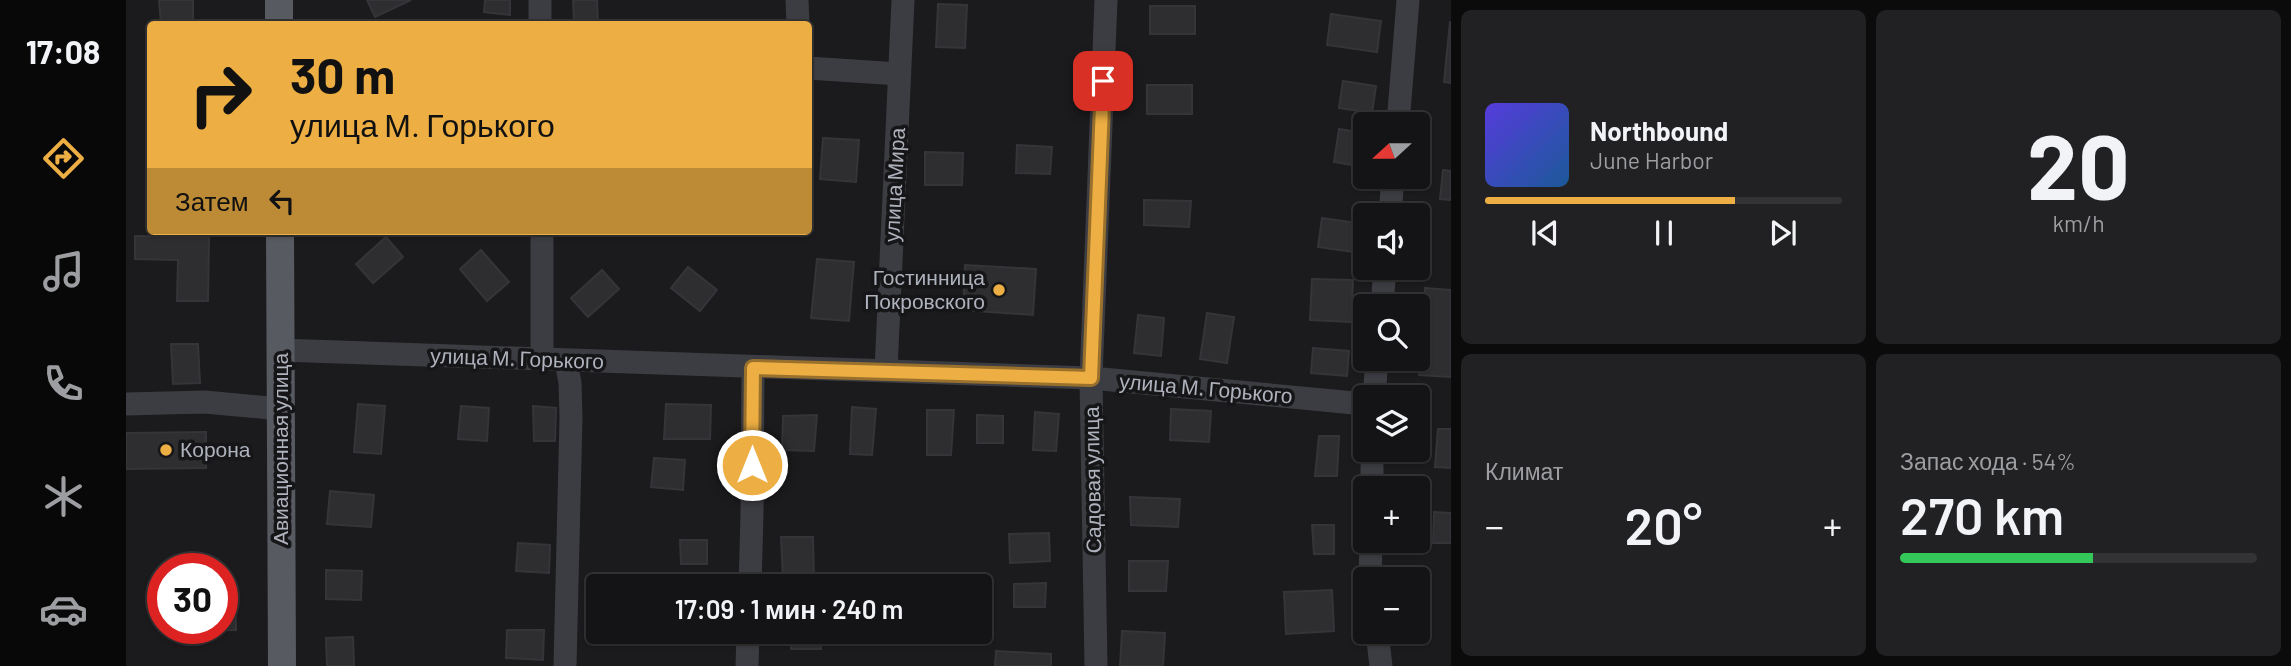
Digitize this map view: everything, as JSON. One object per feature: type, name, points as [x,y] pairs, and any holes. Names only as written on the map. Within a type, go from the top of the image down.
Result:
[{"type":"main road","points":[[279,0],[279,21]]},
{"type":"main road","name":"Авиационная улица","points":[[280,235],[282,666]]},
{"type":"street","points":[[540,0],[540,21]]},
{"type":"street","points":[[797,0],[797,21]]},
{"type":"street","name":"улица Мира","points":[[886,370],[903,0]]},
{"type":"street","name":"Садовая улица","points":[[1096,666],[1091,378],[1106,0]]},
{"type":"street","points":[[1399,112],[1408,0]]},
{"type":"street","points":[[812,68],[900,74]]},
{"type":"street","points":[[542,235],[542,359]]},
{"type":"street","name":"улица М. Горького","points":[[281,349],[1091,378],[1353,403]]},
{"type":"street","points":[[565,666],[571,417],[566,361]]},
{"type":"street","points":[[750,574],[753,368]]},
{"type":"street","points":[[126,404],[205,402],[280,409]]},
{"type":"street","points":[[747,666],[748,644]]},
{"type":"street","points":[[1378,644],[1381,666]]},
{"type":"building","points":[[159,0],[193,0],[193,21],[161,21]]},
{"type":"building","points":[[367,0],[411,0],[375,17]]},
{"type":"building","points":[[485,0],[510,0],[510,15],[484,12]]},
{"type":"building","points":[[573,0],[597,0],[598,21],[574,21]]},
{"type":"building","points":[[938,4],[967,5],[965,48],[936,47]]},
{"type":"building","points":[[1150,6],[1195,6],[1195,34],[1150,34]]},
{"type":"building","points":[[1331,14],[1381,21],[1377,52],[1327,45]]},
{"type":"building","points":[[1451,22],[1451,83],[1444,82]]},
{"type":"building","points":[[1343,81],[1376,86],[1372,112],[1339,108]]},
{"type":"building","points":[[1147,85],[1192,85],[1192,114],[1147,114]]},
{"type":"building","points":[[1339,129],[1353,131],[1353,165],[1334,162]]},
{"type":"building","points":[[823,138],[859,140],[856,182],[820,179]]},
{"type":"building","points":[[1017,145],[1052,147],[1050,174],[1016,173]]},
{"type":"building","points":[[925,152],[963,153],[962,185],[925,185]]},
{"type":"building","points":[[1443,170],[1451,171],[1451,200],[1440,199]]},
{"type":"building","points":[[1144,200],[1191,201],[1189,227],[1144,225]]},
{"type":"building","points":[[1322,218],[1353,222],[1353,252],[1318,247]]},
{"type":"building","points":[[135,236],[209,237],[208,301],[177,301],[178,260],[135,259]]},
{"type":"building","points":[[386,237],[403,257],[373,283],[356,264]]},
{"type":"building","points":[[481,250],[509,282],[487,301],[460,269]]},
{"type":"building","points":[[817,259],[854,262],[849,321],[811,318]]},
{"type":"building","name":"Гостинница Покровского","points":[[965,265],[1036,269],[1033,315],[963,310]]},
{"type":"building","points":[[688,267],[717,290],[700,311],[671,288]]},
{"type":"building","points":[[602,270],[619,289],[588,317],[571,298]]},
{"type":"building","points":[[1312,279],[1353,280],[1351,322],[1310,320]]},
{"type":"building","points":[[1425,288],[1451,290],[1451,377],[1419,375],[1419,371],[1430,371],[1430,294],[1425,294]]},
{"type":"building","points":[[1207,313],[1234,317],[1227,363],[1200,359]]},
{"type":"building","points":[[1138,315],[1164,318],[1161,356],[1134,353]]},
{"type":"building","points":[[171,344],[198,344],[200,383],[173,384]]},
{"type":"building","points":[[1313,348],[1349,351],[1347,376],[1311,373]]},
{"type":"building","points":[[358,404],[385,406],[381,454],[354,452]]},
{"type":"building","points":[[666,404],[711,405],[710,439],[664,439]]},
{"type":"building","points":[[461,406],[489,408],[487,441],[458,439]]},
{"type":"building","points":[[533,406],[556,408],[555,441],[534,441]]},
{"type":"building","points":[[852,407],[876,409],[872,455],[850,454]]},
{"type":"building","points":[[1171,409],[1211,411],[1209,442],[1170,440]]},
{"type":"building","points":[[927,410],[954,410],[951,455],[927,455]]},
{"type":"building","points":[[1035,412],[1059,414],[1056,451],[1033,450]]},
{"type":"building","points":[[817,415],[814,451],[782,450],[783,416]]},
{"type":"building","points":[[977,415],[1003,416],[1003,443],[977,443]]},
{"type":"building","points":[[1438,429],[1451,429],[1451,468],[1435,467]]},
{"type":"building","name":"Корона","points":[[206,432],[206,468],[126,469],[126,433]]},
{"type":"building","points":[[1319,436],[1339,436],[1337,476],[1315,476]]},
{"type":"building","points":[[654,458],[685,460],[683,490],[651,487]]},
{"type":"building","points":[[330,491],[374,495],[371,527],[327,524]]},
{"type":"building","points":[[1130,497],[1180,499],[1178,527],[1131,525]]},
{"type":"building","points":[[1434,512],[1451,513],[1451,543],[1433,543]]},
{"type":"building","points":[[1312,525],[1334,525],[1334,554],[1314,554]]},
{"type":"building","points":[[1049,533],[1050,561],[1010,563],[1009,534]]},
{"type":"building","points":[[781,537],[813,537],[814,574],[783,574]]},
{"type":"building","points":[[680,540],[707,540],[707,564],[681,564]]},
{"type":"building","points":[[518,543],[550,545],[549,573],[516,571]]},
{"type":"building","points":[[1129,561],[1168,561],[1166,591],[1129,591]]},
{"type":"building","points":[[326,570],[362,571],[361,600],[326,599]]},
{"type":"building","points":[[1046,583],[1045,607],[1014,607],[1014,584]]},
{"type":"building","points":[[1332,590],[1334,631],[1286,634],[1284,592]]},
{"type":"building","points":[[507,630],[544,630],[543,660],[506,658]]},
{"type":"building","points":[[1122,631],[1165,633],[1163,666],[1120,666]]},
{"type":"building","points":[[353,637],[354,666],[327,666],[326,638]]},
{"type":"building","points":[[791,644],[821,644],[821,649],[791,649]]},
{"type":"building","points":[[996,651],[1051,654],[1051,666],[995,666]]},
{"type":"place","name":"Гостинница Покровского","points":[[999,290]]},
{"type":"place","name":"Корона","points":[[166,450]]},
{"type":"route","points":[[752,465],[753,368],[1091,378],[1103,81]]}]
